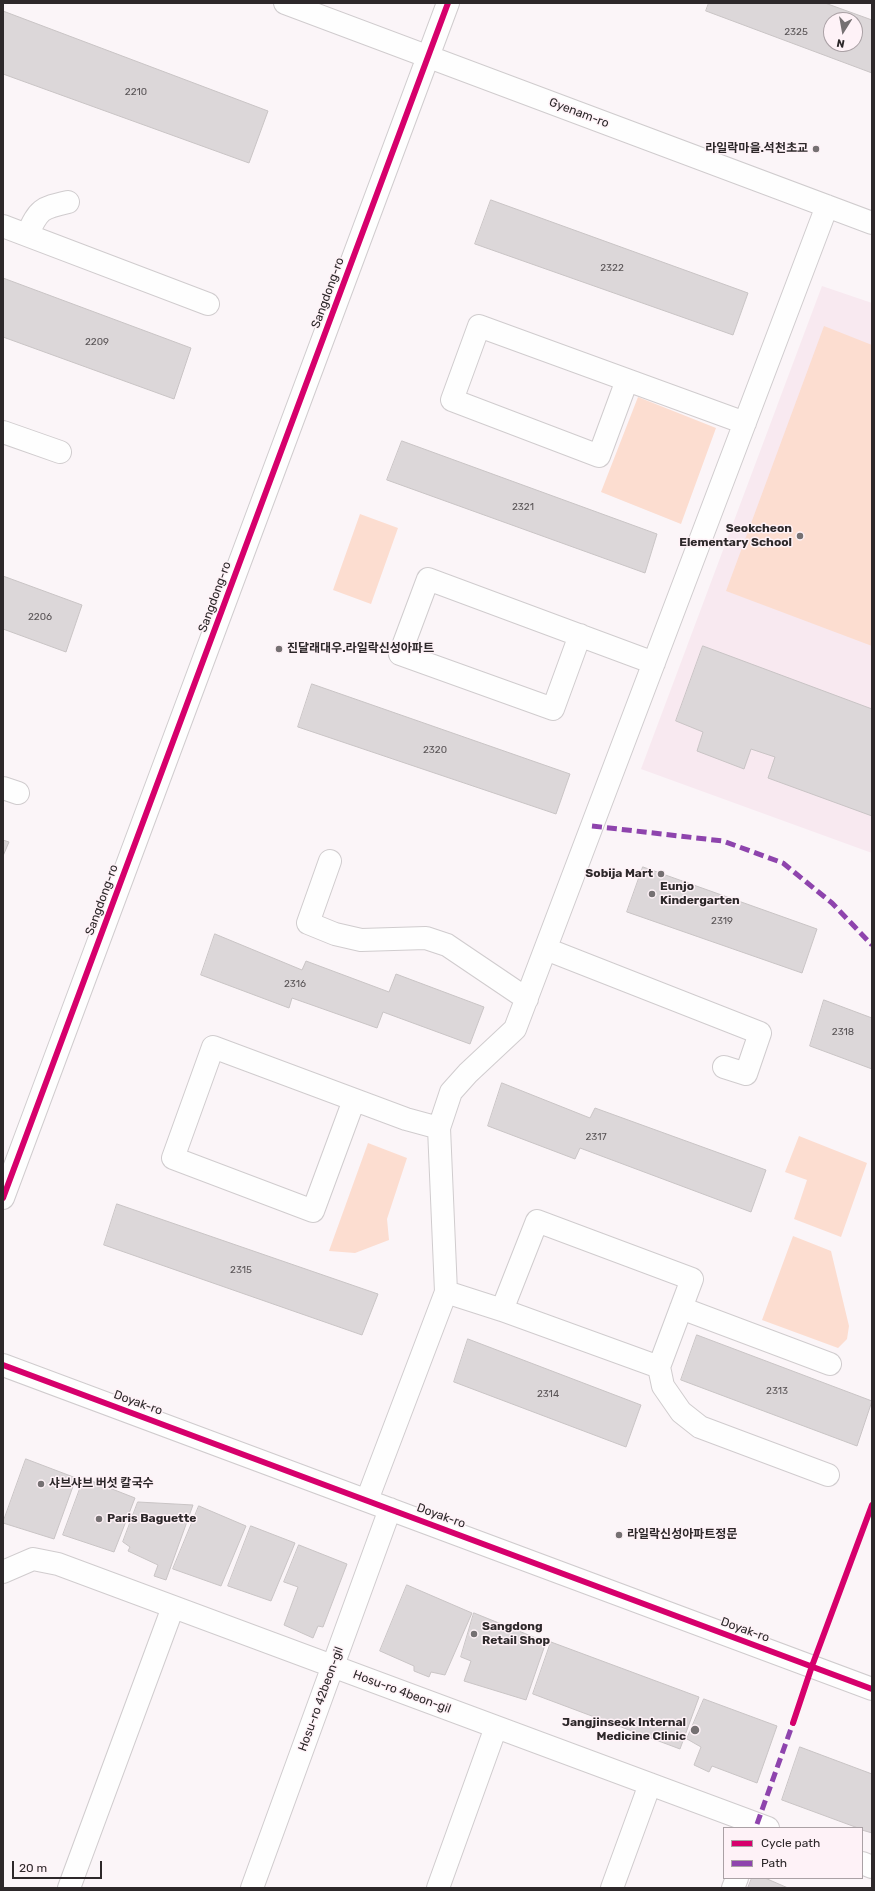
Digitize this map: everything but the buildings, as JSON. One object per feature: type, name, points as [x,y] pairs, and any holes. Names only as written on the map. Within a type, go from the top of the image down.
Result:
[{"type":"street","name":"Gyenam-ro","points":[[285,3],[872,223]]},
{"type":"street","name":"Sangdong-ro","points":[[3,1198],[448,3]]},
{"type":"street","points":[[27,235],[35,218],[47,206],[68,202]]},
{"type":"street","points":[[367,1500],[446,1292],[439,1128],[451,1092],[468,1073],[515,1029],[827,206]]},
{"type":"street","points":[[3,226],[208,304]]},
{"type":"street","points":[[627,380],[598,456],[452,400],[478,326],[745,422]]},
{"type":"street","points":[[3,432],[60,452]]},
{"type":"street","points":[[580,635],[554,708],[400,654],[428,579],[580,635],[654,663]]},
{"type":"street","points":[[330,861],[308,923],[335,934],[361,940],[426,938],[440,942],[527,999]]},
{"type":"street","points":[[546,949],[760,1033],[746,1074],[724,1067]]},
{"type":"street","points":[[354,1100],[313,1211],[173,1158],[213,1047],[406,1119],[439,1128]]},
{"type":"street","points":[[502,1310],[537,1221],[692,1279],[659,1366],[663,1386],[681,1412],[700,1427],[828,1476]]},
{"type":"street","points":[[446,1292],[502,1310],[659,1366]]},
{"type":"street","points":[[681,1308],[830,1364]]},
{"type":"street","name":"Doyak-ro","points":[[3,1365],[872,1689]]},
{"type":"street","name":"Hosu-ro 42beon-gil","points":[[252,1888],[390,1509]]},
{"type":"street","name":"Hosu-ro 4beon-gil","points":[[3,1572],[32,1559],[58,1564],[650,1784],[760,1827]]},
{"type":"street","points":[[69,1888],[173,1606]]},
{"type":"street","points":[[438,1888],[496,1727]]},
{"type":"street","points":[[612,1888],[650,1784]]},
{"type":"shaded area","name":"Seokcheon Elementary School","points":[[822,286],[872,303],[872,853],[641,769]]},
{"type":"shaded area","points":[[824,326],[872,345],[872,646],[726,591]]},
{"type":"shaded area","points":[[638,397],[716,428],[681,524],[601,492]]},
{"type":"shaded area","points":[[360,514],[398,528],[371,604],[333,590]]},
{"type":"shaded area","points":[[799,1136],[867,1163],[841,1237],[794,1219],[807,1180],[785,1172]]},
{"type":"shaded area","points":[[368,1143],[407,1158],[387,1219],[389,1240],[355,1253],[329,1251]]},
{"type":"shaded area","points":[[793,1236],[831,1251],[849,1326],[847,1339],[838,1348],[762,1320]]},
{"type":"marked path","points":[[592,826],[723,841],[783,863],[832,903],[872,945]]},
{"type":"marked path","points":[[757,1824],[793,1723]]},
{"type":"cycle path","points":[[3,1198],[448,3]]},
{"type":"cycle path","points":[[3,1365],[872,1689]]},
{"type":"cycle path","points":[[793,1723],[812,1666],[872,1505]]},
{"type":"place","name":"라일락마을.석천초교","points":[[816,149]]},
{"type":"place","name":"Seokcheon Elementary School","points":[[800,536]]},
{"type":"place","name":"진달래대우.라일락신성아파트","points":[[279,649]]},
{"type":"place","name":"Sobija Mart","points":[[661,874]]},
{"type":"place","name":"Eunjo Kindergarten","points":[[652,894]]},
{"type":"place","name":"샤브샤브 버섯 칼국수","points":[[41,1484]]},
{"type":"place","name":"Paris Baguette","points":[[99,1519]]},
{"type":"place","name":"라일락신성아파트정문","points":[[619,1535]]},
{"type":"place","name":"Sangdong Retail Shop","points":[[474,1634]]},
{"type":"place","name":"Jangjinseok Internal Medicine Clinic","points":[[695,1730]]}]
